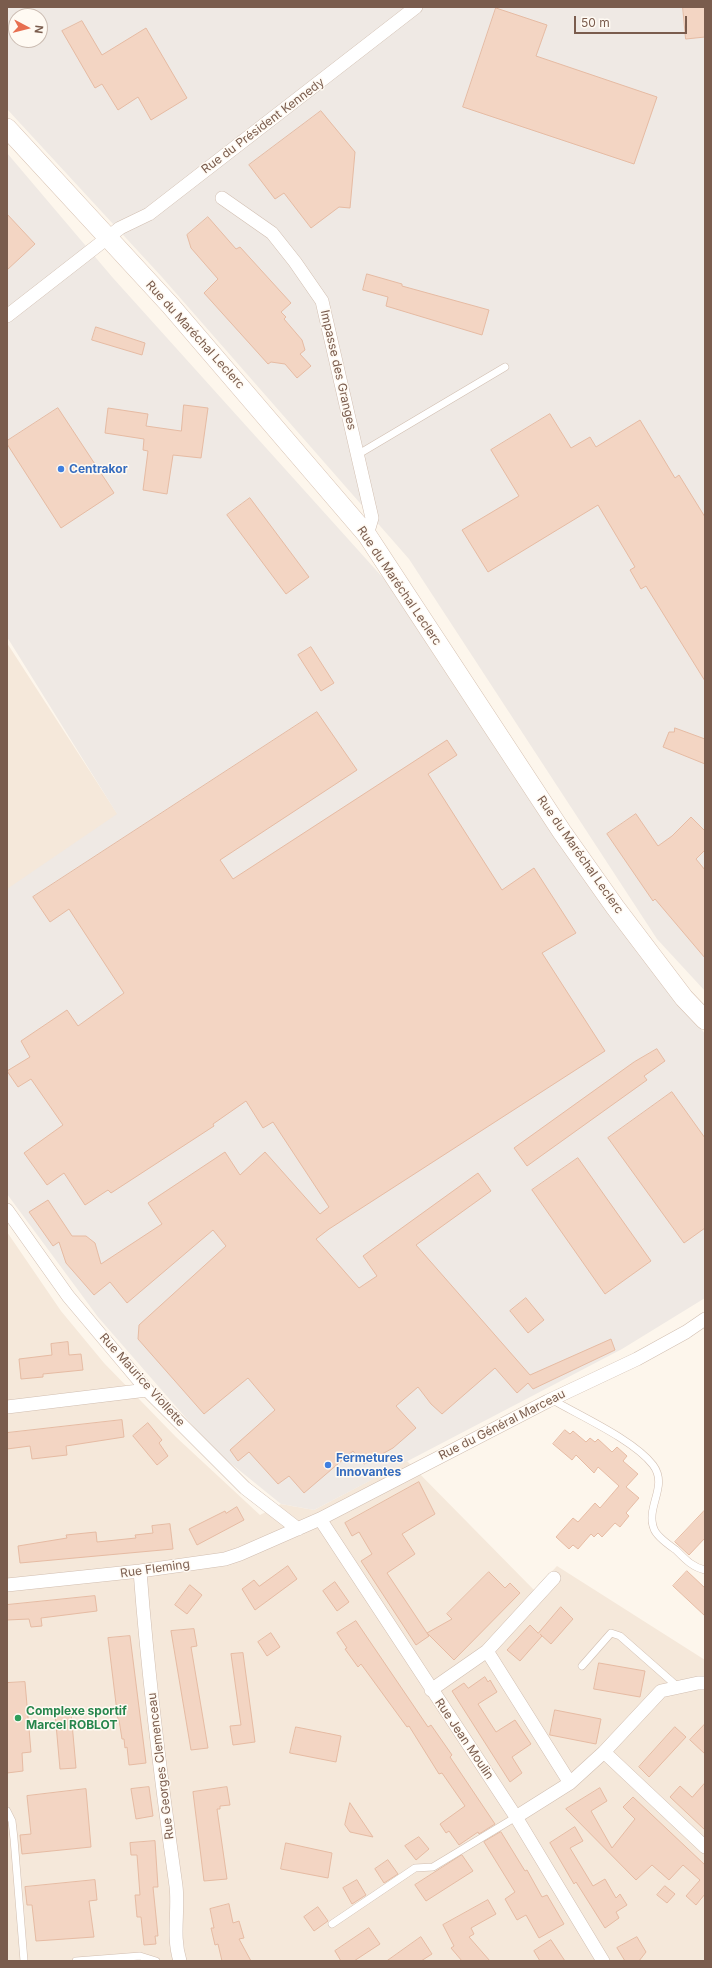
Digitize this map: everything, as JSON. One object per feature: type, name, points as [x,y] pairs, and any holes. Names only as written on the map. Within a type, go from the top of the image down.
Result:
[{"type":"main road","name":"Rue du Maréchal Leclerc","points":[[7,128],[175,311],[367,535],[562,832],[615,907],[684,998],[705,1020]]},
{"type":"street","name":"Rue du Président Kennedy","points":[[7,316],[120,228],[149,214],[416,7]]},
{"type":"street","name":"Impasse des Granges","points":[[222,198],[272,233],[295,262],[322,301],[372,518],[367,535]]},
{"type":"street","name":"Rue Maurice Viollette","points":[[7,1210],[68,1296],[148,1390],[245,1488],[298,1529]]},
{"type":"street","name":"Rue du Général Marceau","points":[[298,1529],[551,1399],[637,1359],[686,1332],[705,1319]]},
{"type":"street","points":[[7,1407],[148,1390]]},
{"type":"street","name":"Rue Jean Moulin","points":[[320,1519],[431,1690],[516,1817],[603,1961]]},
{"type":"street","name":"Rue Fleming","points":[[7,1585],[140,1571],[225,1559],[298,1529]]},
{"type":"street","name":"Rue Georges Clemenceau","points":[[140,1571],[160,1768],[177,1897],[175,1918],[176,1939],[180,1961]]},
{"type":"street","points":[[431,1690],[487,1651],[554,1578]]},
{"type":"street","points":[[487,1651],[570,1783]]},
{"type":"street","points":[[516,1817],[570,1783],[604,1752],[661,1691],[698,1683],[705,1684]]},
{"type":"street","points":[[604,1752],[705,1847]]},
{"type":"lane","points":[[357,455],[505,367]]},
{"type":"lane","points":[[551,1399],[640,1450],[654,1467],[659,1478],[658,1492],[652,1509],[651,1519],[654,1531],[695,1568],[705,1570]]},
{"type":"lane","points":[[582,1666],[611,1633],[620,1636],[678,1687]]},
{"type":"lane","points":[[7,1811],[12,1821],[24,1961]]},
{"type":"lane","points":[[332,1924],[415,1868],[433,1867],[516,1817]]},
{"type":"lane","points":[[76,1961],[140,1956],[156,1961]]},
{"type":"shaded area","points":[[7,7],[705,7],[705,991],[657,939],[409,559],[161,276],[7,109]]},
{"type":"shaded area","points":[[7,153],[113,278],[385,580],[538,813],[705,1034],[705,1298],[622,1349],[314,1510],[281,1504],[213,1449],[98,1317],[7,1194],[7,889],[117,814],[7,637]]},
{"type":"shaded area","points":[[7,643],[122,821],[7,894]]},
{"type":"shaded area","points":[[7,1232],[61,1311],[104,1363],[176,1437],[260,1515],[281,1504],[314,1510],[407,1461],[534,1590],[557,1566],[705,1660],[705,1961],[7,1961]]},
{"type":"building","points":[[683,7],[705,7],[705,37],[686,39]]},
{"type":"building","points":[[496,8],[547,25],[536,56],[657,97],[634,164],[463,107]]},
{"type":"building","points":[[82,21],[102,55],[146,28],[187,98],[151,120],[138,97],[118,110],[102,84],[95,88],[62,31]]},
{"type":"building","points":[[321,111],[355,152],[350,208],[339,207],[311,228],[284,193],[275,199],[249,165]]},
{"type":"building","points":[[7,214],[35,244],[7,270]]},
{"type":"building","points":[[208,217],[236,249],[240,247],[291,303],[281,312],[286,317],[284,319],[302,340],[305,350],[300,354],[311,366],[297,378],[285,364],[271,362],[268,364],[204,293],[218,279],[191,248],[187,235]]},
{"type":"building","points":[[367,274],[402,284],[402,286],[489,310],[482,335],[386,306],[388,297],[363,290]]},
{"type":"building","points":[[96,327],[145,343],[142,355],[92,340]]},
{"type":"building","points":[[184,405],[208,408],[201,458],[173,455],[167,494],[143,490],[148,451],[143,450],[144,439],[105,433],[108,408],[148,414],[146,426],[181,431]]},
{"type":"building","name":"Centrakor","points":[[58,408],[114,493],[61,528],[7,444],[7,441]]},
{"type":"building","points":[[550,414],[571,448],[590,437],[596,447],[640,420],[675,478],[679,475],[705,517],[705,681],[646,586],[641,589],[630,570],[635,567],[598,505],[488,572],[462,530],[519,496],[491,450]]},
{"type":"building","points":[[250,498],[309,577],[286,594],[227,515]]},
{"type":"building","points":[[311,647],[334,683],[321,691],[298,655]]},
{"type":"building","points":[[317,712],[357,770],[220,860],[233,879],[447,740],[457,755],[428,774],[502,890],[534,868],[576,933],[542,953],[605,1051],[329,1229],[316,1239],[359,1288],[377,1276],[363,1256],[478,1173],[491,1191],[416,1245],[530,1375],[611,1339],[615,1350],[533,1389],[528,1383],[517,1393],[495,1368],[442,1414],[431,1404],[418,1387],[396,1406],[416,1428],[393,1448],[364,1464],[353,1451],[304,1493],[289,1476],[278,1484],[249,1452],[238,1461],[230,1450],[275,1410],[248,1378],[204,1414],[138,1339],[139,1325],[226,1246],[213,1230],[127,1303],[110,1282],[94,1295],[66,1263],[59,1242],[53,1246],[29,1212],[48,1200],[72,1236],[86,1236],[95,1243],[101,1264],[162,1224],[148,1203],[225,1152],[240,1175],[265,1152],[320,1214],[329,1207],[273,1122],[263,1128],[246,1101],[213,1124],[214,1126],[111,1193],[108,1190],[85,1205],[64,1173],[47,1185],[24,1153],[63,1125],[31,1079],[18,1087],[7,1071],[30,1057],[21,1041],[67,1010],[78,1026],[124,993],[69,909],[50,922],[33,897]]},
{"type":"building","points":[[675,728],[705,739],[705,764],[663,747],[669,732],[674,732]]},
{"type":"building","points":[[636,814],[658,846],[672,836],[691,817],[705,831],[705,850],[696,859],[705,870],[705,958],[655,899],[653,901],[607,834]]},
{"type":"building","points":[[657,1049],[665,1061],[644,1076],[647,1080],[527,1166],[514,1148],[634,1062]]},
{"type":"building","points":[[672,1092],[705,1138],[705,1228],[684,1243],[608,1138]]},
{"type":"building","points":[[578,1158],[651,1261],[605,1294],[532,1190]]},
{"type":"building","points":[[526,1298],[544,1320],[528,1333],[510,1311]]},
{"type":"building","points":[[68,1342],[69,1355],[81,1354],[83,1370],[43,1374],[43,1377],[21,1379],[19,1359],[52,1355],[51,1344]]},
{"type":"building","points":[[122,1420],[124,1437],[66,1446],[67,1455],[32,1459],[30,1446],[7,1449],[7,1433]]},
{"type":"building","points":[[148,1423],[162,1440],[159,1443],[168,1456],[157,1465],[133,1436]]},
{"type":"building","points":[[565,1430],[570,1434],[573,1431],[586,1442],[590,1438],[595,1442],[598,1439],[612,1452],[617,1447],[627,1456],[623,1461],[638,1474],[626,1487],[639,1498],[626,1513],[629,1516],[620,1527],[615,1523],[602,1537],[598,1533],[594,1537],[591,1534],[578,1549],[573,1545],[569,1549],[556,1537],[573,1518],[578,1522],[595,1503],[600,1508],[619,1486],[598,1467],[594,1473],[576,1455],[572,1460],[553,1444]]},
{"type":"building","points":[[419,1482],[435,1514],[402,1534],[415,1554],[387,1573],[429,1636],[416,1645],[361,1561],[372,1554],[359,1532],[352,1536],[345,1523]]},
{"type":"building","points":[[237,1507],[244,1520],[197,1545],[189,1529],[225,1511],[226,1513]]},
{"type":"building","points":[[705,1510],[705,1538],[689,1555],[675,1542]]},
{"type":"building","points":[[170,1524],[173,1549],[20,1563],[18,1546],[67,1538],[66,1535],[96,1532],[97,1542],[136,1538],[135,1535],[153,1533],[152,1526]]},
{"type":"building","points":[[288,1566],[297,1579],[255,1610],[242,1589],[254,1580],[259,1586]]},
{"type":"building","points":[[687,1571],[705,1588],[705,1616],[673,1586]]},
{"type":"building","points":[[489,1572],[505,1588],[510,1583],[520,1593],[454,1660],[427,1633],[452,1619],[447,1614]]},
{"type":"building","points":[[335,1582],[349,1602],[337,1611],[323,1591]]},
{"type":"building","points":[[190,1585],[202,1595],[187,1614],[175,1605]]},
{"type":"building","points":[[95,1596],[97,1611],[41,1618],[42,1626],[31,1627],[29,1619],[7,1620],[7,1605]]},
{"type":"building","points":[[561,1607],[573,1619],[551,1644],[540,1634],[542,1636],[520,1661],[507,1650],[530,1625],[538,1633]]},
{"type":"building","points":[[356,1621],[428,1727],[431,1725],[452,1755],[450,1757],[495,1824],[479,1834],[478,1832],[459,1845],[449,1831],[446,1833],[440,1824],[465,1806],[442,1773],[439,1774],[409,1726],[407,1727],[361,1664],[358,1667],[345,1649],[347,1648],[337,1633]]},
{"type":"building","points":[[194,1629],[197,1646],[191,1647],[208,1748],[191,1750],[171,1631]]},
{"type":"building","points":[[271,1633],[280,1647],[267,1656],[258,1642]]},
{"type":"building","points":[[130,1636],[146,1763],[129,1765],[127,1747],[125,1748],[124,1739],[122,1739],[118,1720],[108,1638]]},
{"type":"building","points":[[243,1653],[255,1742],[233,1745],[230,1726],[241,1725],[231,1654]]},
{"type":"building","points":[[599,1663],[645,1671],[640,1697],[594,1689]]},
{"type":"building","points":[[485,1677],[488,1682],[490,1680],[497,1692],[478,1704],[496,1732],[515,1720],[531,1744],[512,1757],[522,1773],[510,1782],[452,1691],[464,1683],[468,1688]]},
{"type":"building","name":"Complexe sportif Marcel ROBLOT","points":[[25,1682],[31,1752],[22,1753],[23,1771],[7,1773],[7,1683]]},
{"type":"building","points":[[555,1710],[601,1719],[596,1744],[550,1735]]},
{"type":"building","points":[[71,1712],[76,1768],[60,1769],[55,1713]]},
{"type":"building","points":[[705,1724],[705,1754],[690,1740]]},
{"type":"building","points":[[296,1727],[341,1736],[336,1762],[290,1753]]},
{"type":"building","points":[[675,1727],[686,1737],[649,1777],[639,1767]]},
{"type":"building","points":[[705,1783],[705,1830],[670,1797],[680,1786],[692,1797]]},
{"type":"building","points":[[149,1787],[153,1816],[136,1819],[131,1789]]},
{"type":"building","points":[[227,1787],[230,1805],[220,1806],[220,1809],[217,1809],[227,1879],[204,1881],[193,1792]]},
{"type":"building","points":[[600,1788],[607,1801],[591,1811],[612,1848],[635,1819],[623,1807],[633,1797],[705,1865],[705,1894],[696,1905],[686,1896],[700,1880],[683,1865],[669,1880],[652,1865],[636,1880],[566,1809]]},
{"type":"building","points":[[86,1789],[91,1847],[22,1854],[20,1835],[31,1834],[27,1796]]},
{"type":"building","points":[[350,1803],[373,1837],[350,1832],[345,1825]]},
{"type":"building","points":[[575,1827],[583,1841],[570,1848],[593,1886],[605,1879],[616,1898],[620,1894],[627,1905],[616,1912],[619,1918],[605,1928],[576,1882],[574,1884],[550,1843]]},
{"type":"building","points":[[501,1832],[525,1871],[527,1870],[542,1897],[547,1895],[564,1924],[539,1938],[526,1915],[517,1920],[505,1899],[515,1892],[484,1842]]},
{"type":"building","points":[[419,1837],[429,1849],[416,1860],[405,1846]]},
{"type":"building","points":[[155,1841],[158,1887],[153,1887],[158,1936],[155,1936],[156,1944],[144,1945],[141,1917],[137,1917],[135,1895],[140,1895],[137,1855],[131,1855],[130,1843]]},
{"type":"building","points":[[286,1843],[332,1853],[328,1878],[281,1869]]},
{"type":"building","points":[[462,1855],[473,1871],[426,1901],[415,1885]]},
{"type":"building","points":[[388,1860],[398,1874],[384,1883],[375,1869]]},
{"type":"building","points":[[95,1880],[97,1900],[89,1901],[94,1937],[36,1941],[32,1905],[27,1905],[25,1887]]},
{"type":"building","points":[[357,1880],[366,1895],[352,1904],[343,1888]]},
{"type":"building","points":[[665,1886],[675,1894],[667,1903],[657,1895]]},
{"type":"building","points":[[488,1900],[496,1914],[471,1928],[474,1934],[469,1937],[490,1961],[462,1961],[451,1948],[454,1946],[443,1925]]},
{"type":"building","points":[[229,1904],[233,1923],[239,1921],[244,1938],[239,1939],[251,1961],[222,1961],[218,1944],[215,1945],[211,1928],[214,1928],[210,1909]]},
{"type":"building","points":[[318,1907],[328,1921],[314,1931],[304,1917]]},
{"type":"building","points":[[369,1928],[380,1944],[354,1961],[341,1961],[335,1951]]},
{"type":"building","points":[[421,1937],[432,1954],[421,1961],[387,1961]]},
{"type":"building","points":[[637,1937],[646,1952],[639,1961],[625,1961],[617,1948]]},
{"type":"building","points":[[551,1940],[565,1961],[540,1961],[534,1951]]},
{"type":"place","name":"Centrakor","points":[[61,469]]},
{"type":"place","name":"Fermetures Innovantes","points":[[328,1465]]},
{"type":"place","name":"Complexe sportif Marcel ROBLOT","points":[[18,1718]]}]
